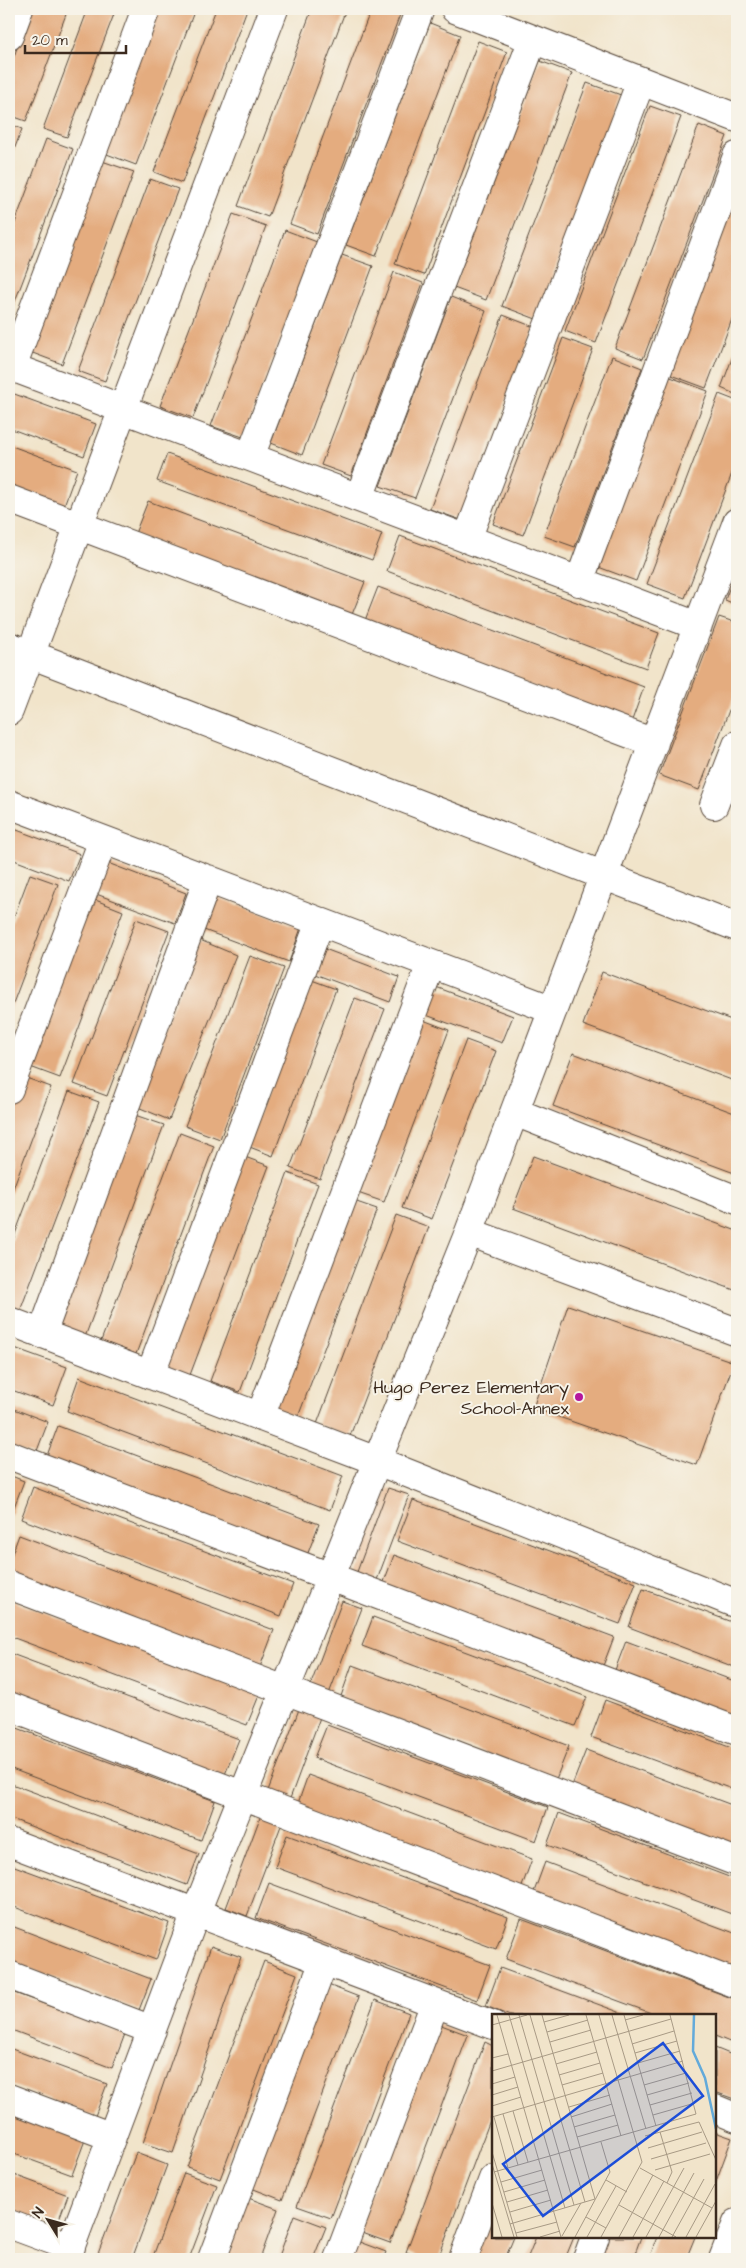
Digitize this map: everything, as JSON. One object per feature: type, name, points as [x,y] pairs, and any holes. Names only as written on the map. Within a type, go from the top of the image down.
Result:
[{"type":"street","points":[[9,36],[19,9]]},
{"type":"street","points":[[146,9],[10,366],[698,626]]},
{"type":"street","points":[[9,711],[19,650],[79,525],[274,9]]},
{"type":"street","points":[[250,457],[420,9]]},
{"type":"street","points":[[455,9],[737,118]]},
{"type":"street","points":[[359,498],[533,39]]},
{"type":"street","points":[[467,539],[641,81]]},
{"type":"street","points":[[579,582],[737,156]]},
{"type":"street","points":[[9,499],[654,743]]},
{"type":"street","points":[[9,2224],[68,2253],[196,1912],[469,1232],[737,522]]},
{"type":"street","points":[[19,650],[737,928]]},
{"type":"street","points":[[714,804],[737,745]]},
{"type":"street","points":[[9,804],[553,1010]]},
{"type":"street","points":[[9,1090],[103,840]]},
{"type":"street","points":[[42,1334],[208,880]]},
{"type":"street","points":[[150,1375],[320,922]]},
{"type":"street","points":[[260,1417],[431,964]]},
{"type":"street","points":[[514,1112],[737,1200]]},
{"type":"street","points":[[469,1232],[737,1332]]},
{"type":"street","points":[[9,1321],[377,1461],[737,1604]]},
{"type":"street","points":[[9,1455],[737,1731]]},
{"type":"street","points":[[9,1585],[737,1862]]},
{"type":"street","points":[[9,1706],[737,1984]]},
{"type":"street","points":[[9,1842],[492,2025]]},
{"type":"street","points":[[212,2259],[324,1960]]},
{"type":"street","points":[[9,1975],[152,2030]]},
{"type":"street","points":[[338,2259],[435,2003]]},
{"type":"street","points":[[9,2098],[112,2136]]},
{"type":"street","points":[[716,2109],[737,2118]]},
{"type":"street","points":[[463,2259],[492,2184]]},
{"type":"street","points":[[723,2259],[737,2223]]},
{"type":"street","points":[[587,2259],[595,2238]]},
{"type":"building","points":[[32,9],[68,9],[26,121],[9,115],[9,69]]},
{"type":"building","points":[[88,9],[116,9],[67,137],[43,129]]},
{"type":"building","points":[[158,9],[195,9],[136,165],[104,153]]},
{"type":"building","points":[[216,9],[247,9],[182,183],[154,172]]},
{"type":"building","points":[[312,9],[346,9],[268,217],[238,206]]},
{"type":"building","points":[[371,9],[391,9],[401,12],[317,234],[290,224]]},
{"type":"building","points":[[430,23],[460,35],[376,256],[346,245]]},
{"type":"building","points":[[478,41],[507,52],[424,275],[395,264]]},
{"type":"building","points":[[540,61],[572,73],[486,300],[454,288]]},
{"type":"building","points":[[587,83],[621,95],[536,319],[502,306]]},
{"type":"building","points":[[650,106],[681,117],[596,343],[565,331]]},
{"type":"building","points":[[9,124],[22,129],[9,163]]},
{"type":"building","points":[[699,125],[727,136],[643,359],[615,348]]},
{"type":"building","points":[[46,139],[73,149],[9,317],[9,239]]},
{"type":"building","points":[[102,161],[134,172],[62,364],[30,352]]},
{"type":"building","points":[[150,179],[178,189],[105,381],[78,371]]},
{"type":"building","points":[[737,190],[737,306],[706,388],[668,374]]},
{"type":"building","points":[[233,214],[266,226],[193,418],[160,406]]},
{"type":"building","points":[[285,230],[317,242],[243,437],[211,426]]},
{"type":"building","points":[[342,255],[373,266],[302,455],[271,443]]},
{"type":"building","points":[[394,272],[423,283],[351,476],[321,465]]},
{"type":"building","points":[[451,297],[486,311],[415,498],[380,486]]},
{"type":"building","points":[[503,315],[534,327],[461,520],[430,509]]},
{"type":"building","points":[[563,338],[593,349],[523,535],[493,524]]},
{"type":"building","points":[[737,345],[737,395],[721,388]]},
{"type":"building","points":[[612,356],[642,368],[575,547],[544,536]]},
{"type":"building","points":[[665,375],[708,391],[636,581],[593,565]]},
{"type":"building","points":[[9,392],[96,424],[84,456],[9,428]]},
{"type":"building","points":[[719,394],[737,401],[737,460],[685,598],[647,584]]},
{"type":"building","points":[[9,445],[77,470],[63,508],[9,487]]},
{"type":"building","points":[[167,454],[382,534],[372,560],[157,481]]},
{"type":"building","points":[[148,501],[365,582],[351,617],[134,536]]},
{"type":"building","points":[[400,536],[659,633],[646,668],[387,571]]},
{"type":"building","points":[[737,567],[737,605],[725,600]]},
{"type":"building","points":[[378,587],[644,687],[631,723],[364,623]]},
{"type":"building","points":[[719,617],[737,623],[737,689],[699,790],[659,775]]},
{"type":"building","points":[[737,786],[737,806],[730,803]]},
{"type":"building","points":[[9,827],[80,854],[69,881],[9,858]]},
{"type":"building","points":[[100,860],[186,893],[175,923],[88,891]]},
{"type":"building","points":[[30,874],[58,884],[9,1014],[9,930]]},
{"type":"building","points":[[208,894],[301,928],[289,962],[196,927]]},
{"type":"building","points":[[88,897],[123,911],[60,1078],[25,1065]]},
{"type":"building","points":[[136,919],[169,931],[107,1096],[74,1084]]},
{"type":"building","points":[[200,940],[236,955],[169,1120],[133,1105]]},
{"type":"building","points":[[322,948],[399,977],[390,1002],[312,973]]},
{"type":"building","points":[[250,956],[284,968],[220,1139],[185,1126]]},
{"type":"building","points":[[602,972],[737,1022],[737,1082],[583,1025]]},
{"type":"building","points":[[309,979],[336,989],[273,1156],[247,1146]]},
{"type":"building","points":[[428,984],[513,1016],[502,1043],[418,1012]]},
{"type":"building","points":[[355,998],[385,1009],[320,1179],[290,1168]]},
{"type":"building","points":[[418,1018],[449,1030],[384,1202],[352,1191]]},
{"type":"building","points":[[466,1040],[496,1051],[432,1219],[402,1208]]},
{"type":"building","points":[[573,1053],[737,1114],[737,1174],[553,1106]]},
{"type":"building","points":[[18,1075],[51,1087],[9,1199],[9,1100]]},
{"type":"building","points":[[69,1091],[99,1102],[20,1311],[9,1307],[9,1250]]},
{"type":"building","points":[[129,1113],[164,1125],[85,1337],[50,1324]]},
{"type":"building","points":[[180,1133],[214,1146],[136,1354],[101,1341]]},
{"type":"building","points":[[237,1154],[269,1166],[190,1375],[158,1363]]},
{"type":"building","points":[[533,1156],[737,1231],[737,1291],[513,1208]]},
{"type":"building","points":[[288,1173],[318,1184],[240,1392],[210,1381]]},
{"type":"building","points":[[345,1198],[377,1209],[298,1417],[267,1406]]},
{"type":"building","points":[[396,1215],[429,1227],[350,1436],[317,1424]]},
{"type":"building","points":[[568,1305],[734,1362],[697,1465],[533,1408]]},
{"type":"building","points":[[9,1346],[67,1367],[53,1405],[9,1389]]},
{"type":"building","points":[[79,1377],[343,1476],[330,1510],[67,1411]]},
{"type":"building","points":[[9,1407],[48,1422],[35,1456],[9,1446]]},
{"type":"building","points":[[58,1426],[319,1524],[306,1558],[45,1461]]},
{"type":"building","points":[[9,1475],[24,1481],[11,1515],[9,1514]]},
{"type":"building","points":[[33,1487],[293,1584],[281,1616],[21,1519]]},
{"type":"building","points":[[388,1488],[409,1495],[374,1588],[354,1580]]},
{"type":"building","points":[[413,1500],[636,1583],[620,1624],[397,1541]]},
{"type":"building","points":[[19,1535],[274,1630],[260,1667],[9,1573],[9,1562]]},
{"type":"building","points":[[394,1555],[614,1637],[601,1671],[381,1590]]},
{"type":"building","points":[[643,1589],[737,1624],[737,1668],[629,1627]]},
{"type":"building","points":[[9,1600],[260,1693],[247,1725],[9,1636]]},
{"type":"building","points":[[342,1601],[362,1608],[327,1699],[308,1692]]},
{"type":"building","points":[[373,1617],[587,1697],[575,1726],[362,1646]]},
{"type":"building","points":[[626,1641],[737,1682],[737,1725],[612,1678]]},
{"type":"building","points":[[9,1653],[239,1739],[224,1777],[9,1697]]},
{"type":"building","points":[[352,1665],[569,1746],[556,1779],[340,1699]]},
{"type":"building","points":[[605,1700],[737,1750],[737,1791],[591,1737]]},
{"type":"building","points":[[301,1704],[322,1712],[288,1804],[266,1796]]},
{"type":"building","points":[[9,1725],[215,1801],[201,1840],[9,1768]]},
{"type":"building","points":[[327,1725],[548,1807],[536,1841],[314,1758]]},
{"type":"building","points":[[586,1750],[737,1807],[737,1854],[570,1791]]},
{"type":"building","points":[[308,1775],[532,1859],[520,1892],[296,1809]]},
{"type":"building","points":[[9,1783],[199,1854],[187,1885],[9,1818]]},
{"type":"building","points":[[559,1813],[737,1880],[737,1916],[547,1845]]},
{"type":"building","points":[[261,1815],[282,1823],[247,1916],[226,1908]]},
{"type":"building","points":[[287,1835],[508,1917],[496,1949],[275,1867]]},
{"type":"building","points":[[545,1862],[737,1934],[737,1977],[531,1900]]},
{"type":"building","points":[[9,1864],[169,1923],[156,1960],[9,1905]]},
{"type":"building","points":[[269,1883],[490,1965],[477,2000],[256,1918]]},
{"type":"building","points":[[521,1919],[737,2000],[737,2045],[716,2036],[716,2014],[654,2014],[506,1959]]},
{"type":"building","points":[[9,1925],[151,1979],[139,2010],[9,1961]]},
{"type":"building","points":[[211,1946],[241,1957],[173,2153],[143,2143]]},
{"type":"building","points":[[264,1961],[297,1974],[220,2179],[187,2167]]},
{"type":"building","points":[[500,1968],[624,2014],[505,2014],[486,2006]]},
{"type":"building","points":[[323,1983],[359,1997],[282,2200],[246,2186]]},
{"type":"building","points":[[9,1991],[125,2034],[112,2068],[9,2029]]},
{"type":"building","points":[[375,2000],[409,2013],[331,2218],[297,2206]]},
{"type":"building","points":[[436,2023],[468,2035],[390,2243],[357,2231]]},
{"type":"building","points":[[485,2042],[492,2046],[492,2115],[438,2259],[425,2259],[406,2252]]},
{"type":"building","points":[[9,2048],[107,2084],[95,2116],[9,2084]]},
{"type":"building","points":[[716,2048],[737,2057],[737,2100],[716,2092]]},
{"type":"building","points":[[9,2112],[85,2140],[72,2175],[9,2152]]},
{"type":"building","points":[[716,2132],[732,2138],[716,2181]]},
{"type":"building","points":[[136,2153],[167,2165],[132,2259],[96,2259]]},
{"type":"building","points":[[9,2173],[68,2195],[56,2227],[9,2209]]},
{"type":"building","points":[[184,2173],[217,2185],[189,2259],[152,2259]]},
{"type":"building","points":[[243,2196],[278,2209],[260,2259],[219,2259]]},
{"type":"building","points":[[492,2199],[492,2238],[514,2238],[505,2259],[470,2259]]},
{"type":"building","points":[[294,2215],[326,2227],[313,2259],[278,2259]]},
{"type":"building","points":[[536,2238],[574,2238],[565,2259],[527,2259]]},
{"type":"building","points":[[605,2238],[641,2238],[633,2259],[597,2259]]},
{"type":"building","points":[[657,2238],[695,2238],[686,2259],[649,2259]]},
{"type":"building","points":[[354,2240],[386,2252],[383,2259],[347,2259]]},
{"type":"place","name":"Hugo Perez Elementary School-Annex","points":[[579,1397]]}]
